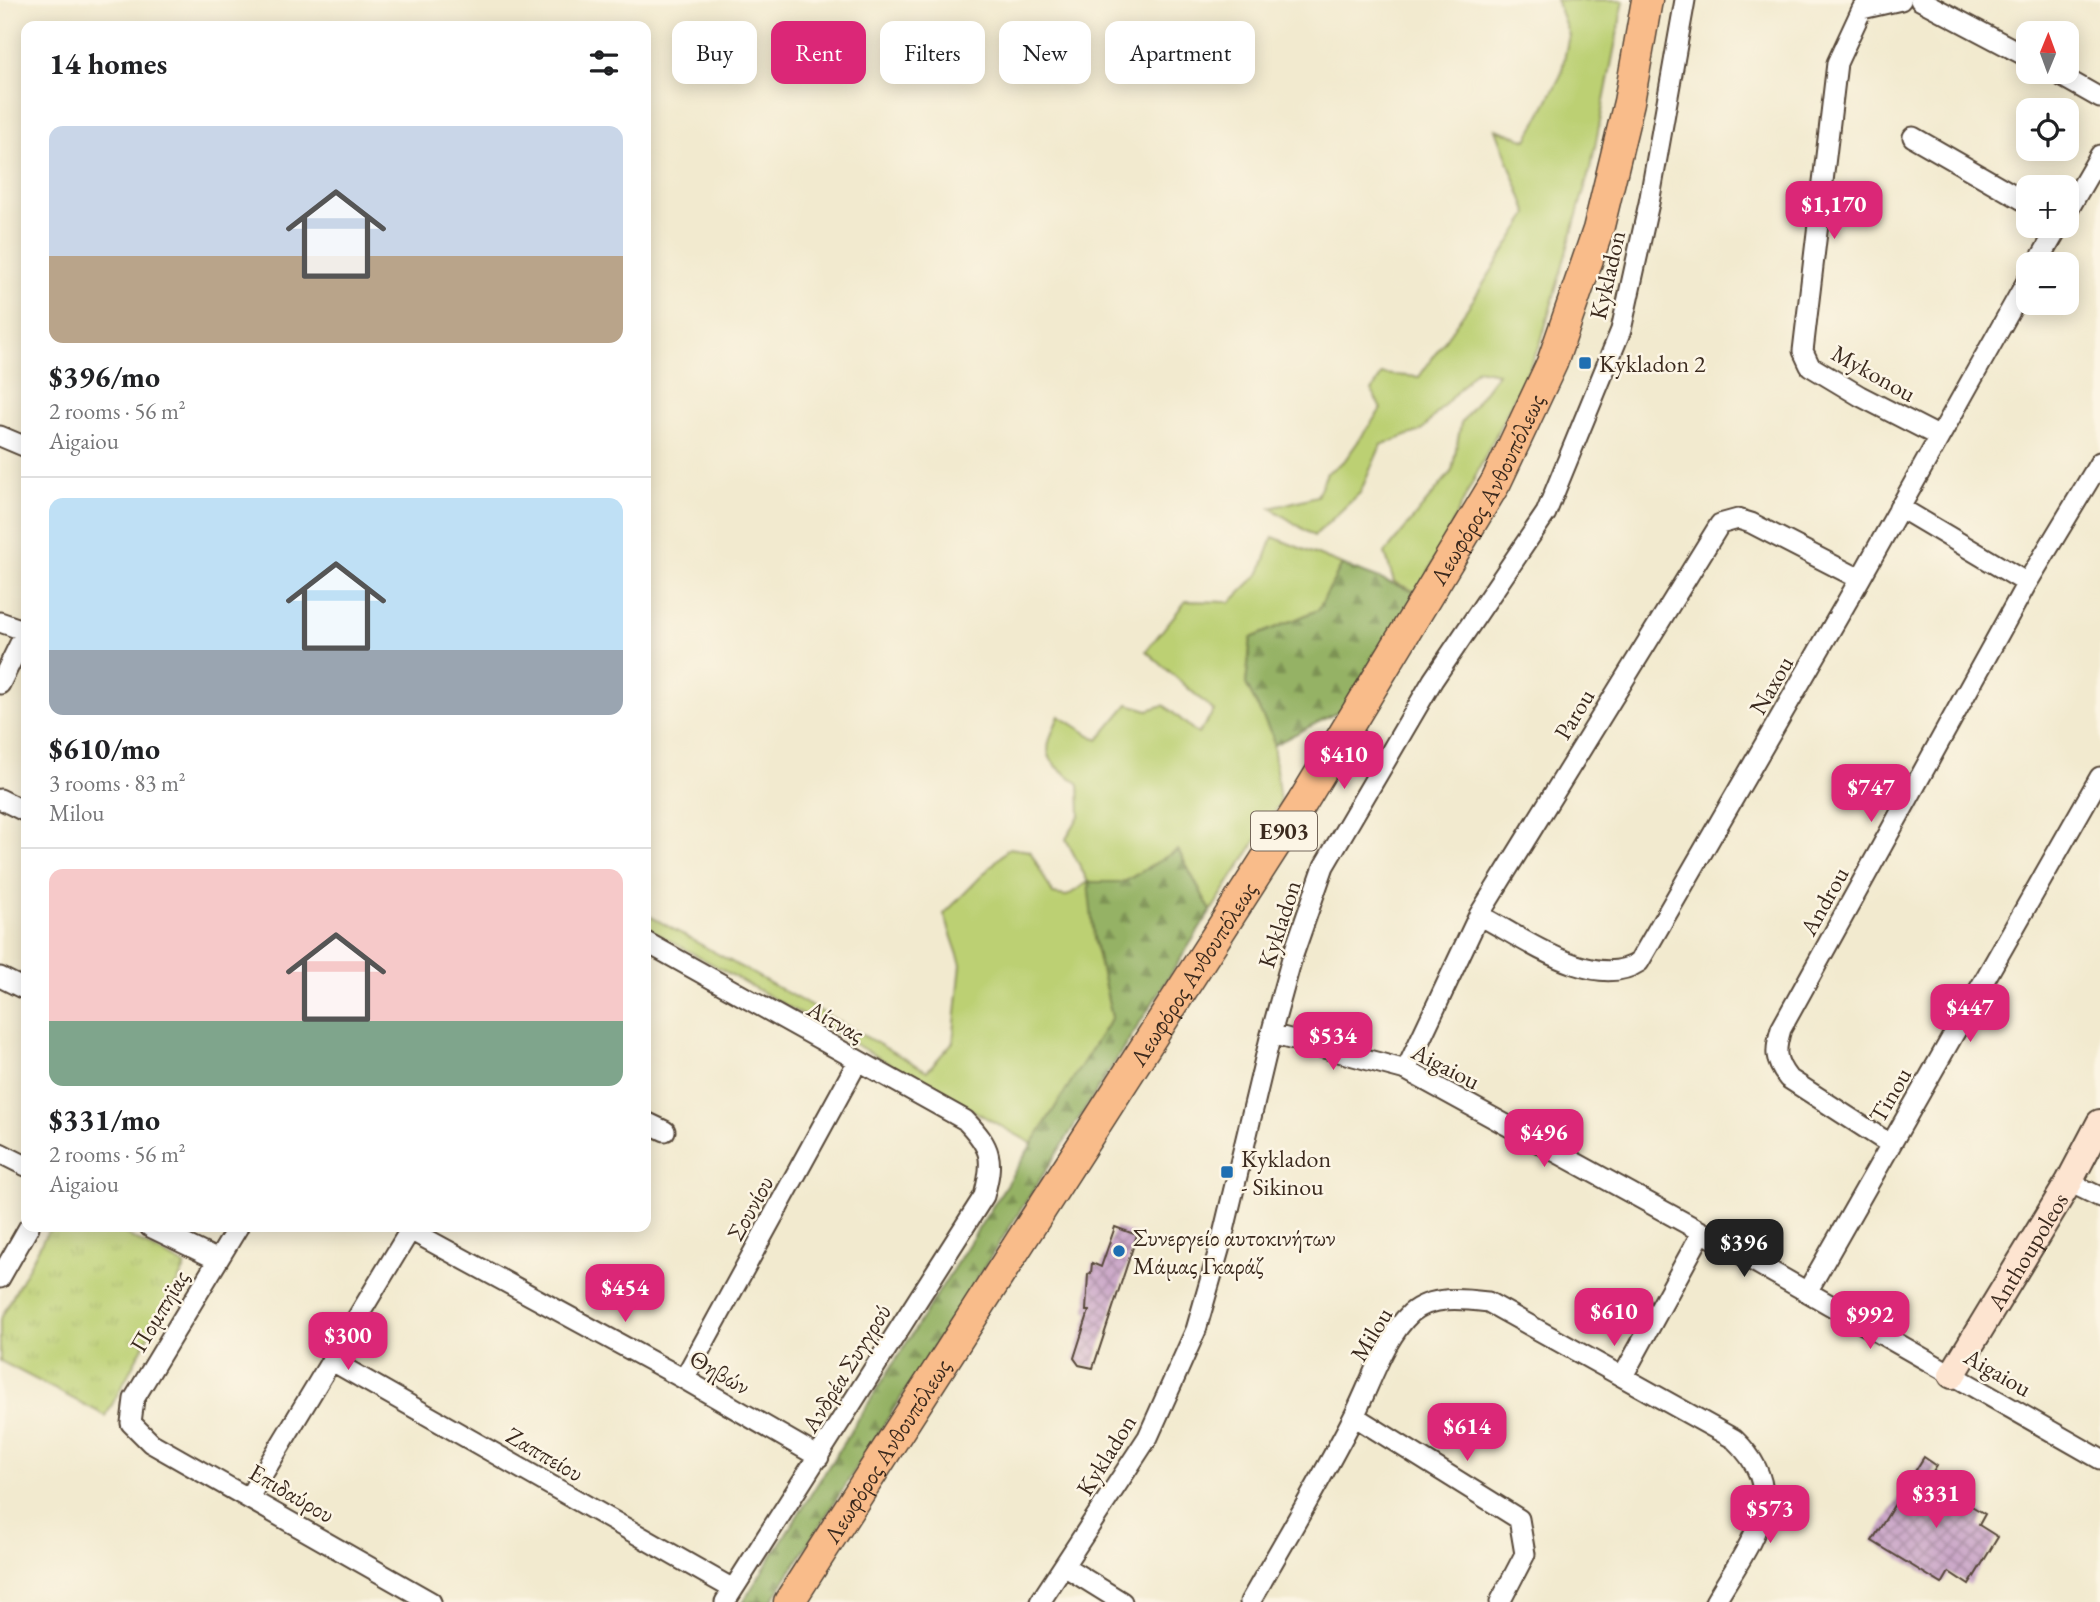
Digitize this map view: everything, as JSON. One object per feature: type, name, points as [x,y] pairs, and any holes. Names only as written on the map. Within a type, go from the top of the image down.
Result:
[{"type":"main road","name":"Λεωφόρος Ανθουπόλεως","points":[[789,1602],[1302,803],[1496,482],[1552,363],[1598,230],[1629,102],[1647,0]]},
{"type":"street","name":"Kykladon","points":[[1040,1602],[1148,1437],[1196,1330],[1221,1243],[1271,1034],[1292,958],[1324,866],[1433,680],[1546,513],[1620,330],[1649,202],[1685,0]]},
{"type":"street","name":"Mykonou","points":[[1901,0],[1862,9],[1837,63],[1802,351],[1810,366],[1860,396],[1938,436]]},
{"type":"street","points":[[1920,0],[2016,51]]},
{"type":"street","points":[[2075,84],[2100,98]]},
{"type":"street","points":[[1913,137],[2016,196]]},
{"type":"street","points":[[2079,191],[2100,155]]},
{"type":"street","name":"Naxou","points":[[1479,915],[1585,970],[1608,973],[1627,970],[1639,962],[1860,579],[2016,300]]},
{"type":"street","points":[[0,436],[21,445]]},
{"type":"street","name":"Androu","points":[[1890,1143],[1788,1078],[1776,1063],[1781,1029],[2027,583],[2100,462]]},
{"type":"street","points":[[1899,507],[2027,583]]},
{"type":"street","name":"Parou","points":[[1406,1070],[1479,915],[1720,524],[1738,519],[1751,523],[1860,579]]},
{"type":"street","points":[[0,622],[21,629]]},
{"type":"street","points":[[0,684],[21,641]]},
{"type":"street","name":"Tinou","points":[[1807,1292],[2100,777]]},
{"type":"street","points":[[0,799],[21,810]]},
{"type":"street","name":"Αίτνας","points":[[651,945],[965,1121],[980,1136],[991,1153]]},
{"type":"street","points":[[0,977],[21,988]]},
{"type":"street","name":"Aigaiou","points":[[1271,1034],[1406,1070],[1702,1232],[2100,1459]]},
{"type":"street","name":"Σουνίου","points":[[684,1379],[858,1061]]},
{"type":"street","points":[[651,1124],[665,1131]]},
{"type":"street","name":"Anthoupoleos","points":[[1952,1375],[2069,1182],[2100,1124]]},
{"type":"street","points":[[0,1153],[21,1164]]},
{"type":"street","name":"Ανδρέα Συγγρού","points":[[729,1596],[984,1196],[990,1174],[991,1153]]},
{"type":"street","points":[[2069,1182],[2100,1197]]},
{"type":"street","points":[[0,1278],[26,1232]]},
{"type":"street","points":[[160,1232],[218,1260]]},
{"type":"street","name":"Πομπηϊας","points":[[131,1423],[134,1399],[235,1232]]},
{"type":"street","points":[[249,1497],[409,1232]]},
{"type":"street","name":"Θηβών","points":[[416,1232],[684,1379],[819,1457]]},
{"type":"street","points":[[1623,1376],[1702,1232]]},
{"type":"street","name":"Milou","points":[[1250,1602],[1354,1416],[1394,1335],[1412,1313],[1430,1303],[1457,1298],[1488,1302],[1734,1438],[1751,1454],[1761,1473],[1765,1500],[1756,1529],[1715,1602]]},
{"type":"street","name":"Ζαππείου","points":[[332,1360],[729,1596]]},
{"type":"street","points":[[1354,1416],[1519,1519],[1525,1554],[1500,1602]]},
{"type":"street","name":"Επιδαύρου","points":[[131,1423],[151,1443],[431,1602]]},
{"type":"street","points":[[1064,1566],[1122,1602]]},
{"type":"green space","points":[[1556,0],[1624,0],[1592,162],[1540,345],[1418,593],[1394,582],[1385,553],[1452,471],[1461,423],[1498,373],[1477,369],[1421,431],[1381,445],[1360,493],[1314,536],[1271,508],[1317,496],[1327,473],[1345,460],[1381,409],[1372,391],[1382,374],[1419,377],[1528,214],[1496,129],[1527,140],[1561,75],[1569,35]]},
{"type":"green space","points":[[1273,537],[1342,565],[1318,610],[1251,638],[1246,684],[1272,735],[1280,803],[1211,911],[1178,850],[1124,882],[1094,938],[1112,1017],[1033,1144],[651,930],[651,917],[927,1071],[953,1042],[961,964],[944,914],[1009,848],[1030,851],[1053,894],[1067,896],[1088,882],[1066,839],[1080,814],[1079,784],[1049,756],[1050,740],[1059,716],[1098,740],[1128,704],[1148,710],[1164,705],[1198,734],[1214,711],[1146,651],[1186,601],[1231,602],[1260,573]]},
{"type":"green space","points":[[1342,565],[1418,593],[1342,710],[1274,745],[1272,735],[1246,684],[1251,638],[1318,610]]},
{"type":"green space","points":[[1178,850],[1211,911],[771,1602],[743,1602],[1112,1017],[1094,938],[1088,882],[1124,882]]},
{"type":"green space","points":[[47,1232],[121,1232],[186,1266],[106,1416],[0,1361],[0,1320]]},
{"type":"building","points":[[1115,1227],[1137,1235],[1093,1368],[1079,1365],[1074,1358],[1089,1311],[1086,1311],[1088,1274],[1091,1273],[1092,1263],[1101,1267]]},
{"type":"building","points":[[1924,1457],[1937,1466],[1928,1480],[1985,1514],[1979,1525],[1998,1537],[1969,1585],[1949,1572],[1942,1584],[1872,1541]]},
{"type":"place","name":"Kykladon 2","points":[[1585,363]]},
{"type":"place","name":"Kykladon - Sikinou","points":[[1227,1172]]},
{"type":"place","name":"Συνεργείο αυτοκινήτων Μάμας Γκαράζ","points":[[1119,1251]]}]
